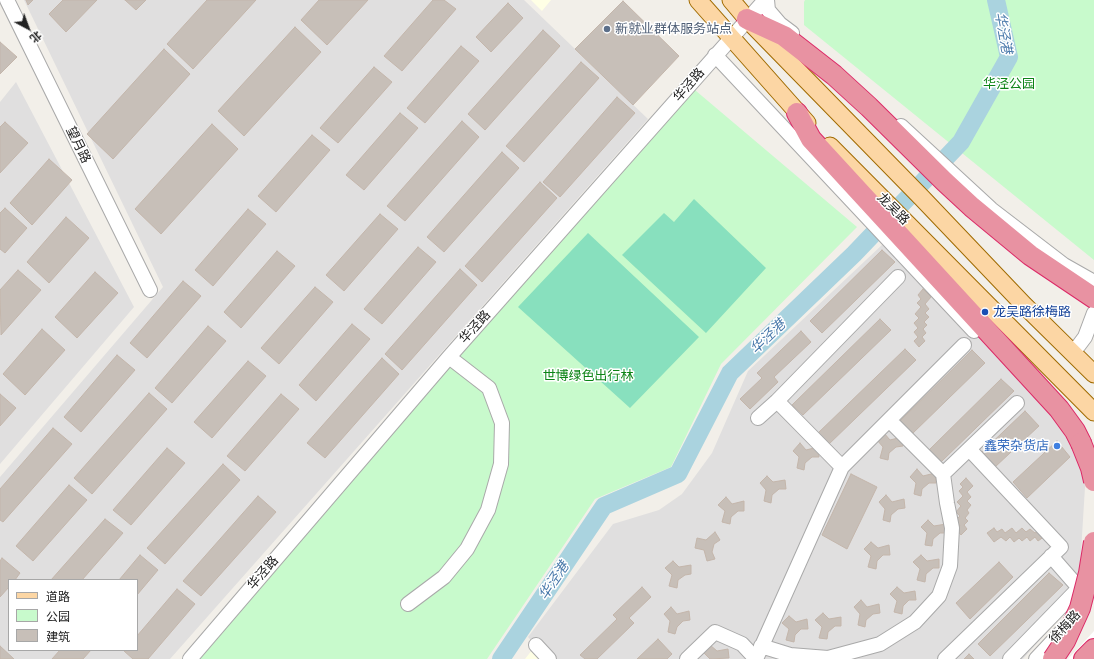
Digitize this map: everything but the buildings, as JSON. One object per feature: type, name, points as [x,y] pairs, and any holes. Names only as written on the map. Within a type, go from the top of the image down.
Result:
[{"type":"highway","points":[[748,19],[784,36],[834,75],[870,107],[950,187],[1000,232],[1048,268],[1094,298]]},
{"type":"highway","points":[[796,113],[811,139],[1063,414],[1081,443],[1091,468],[1094,481]]},
{"type":"highway","points":[[1054,659],[1065,641],[1080,608],[1090,573],[1094,542]]},
{"type":"highway","points":[[1084,659],[1094,649]]},
{"type":"main road","points":[[698,0],[796,113]]},
{"type":"main road","points":[[731,0],[1024,305],[1094,374]]},
{"type":"main road","name":"龙吴路","points":[[874,207],[902,219],[1094,412]]},
{"type":"street","name":"望月路","points":[[6,0],[150,290]]},
{"type":"street","name":"华泾路","points":[[190,659],[449,357],[715,55],[766,0]]},
{"type":"street","points":[[766,0],[768,10],[780,24],[850,80],[924,146],[991,209],[1064,265],[1094,282]]},
{"type":"street","points":[[715,55],[874,207],[885,236],[1039,401],[1094,464]]},
{"type":"street","points":[[758,418],[777,401],[898,277]]},
{"type":"street","points":[[1074,353],[1084,336],[1094,313]]},
{"type":"street","points":[[757,656],[842,467],[964,345]]},
{"type":"street","points":[[408,604],[444,577],[466,550],[488,510],[500,464],[502,423],[488,388],[449,357]]},
{"type":"street","points":[[777,401],[842,467]]},
{"type":"street","points":[[943,474],[970,450],[1017,403]]},
{"type":"street","points":[[687,659],[715,632],[742,644],[757,656],[790,655],[828,658],[880,644],[915,622],[939,596],[950,566],[952,528],[943,474],[889,420]]},
{"type":"street","points":[[945,659],[1061,547],[970,450]]},
{"type":"street","points":[[1010,659],[1079,588],[1051,556]]},
{"type":"street","name":"徐梅路","points":[[1036,659],[1094,596]]},
{"type":"street","points":[[536,645],[549,659]]},
{"type":"shaded area","points":[[24,0],[524,0],[648,119],[170,659],[0,659],[0,477],[163,287]]},
{"type":"shaded area","points":[[531,0],[551,0],[542,11]]},
{"type":"shaded area","points":[[16,82],[134,307],[0,464],[0,102]]},
{"type":"shaded area","points":[[883,244],[981,338],[1070,434],[1086,471],[1080,568],[1074,596],[1066,611],[1023,659],[549,659],[528,637],[613,524],[659,510],[682,494],[712,453],[748,371]]},
{"type":"shaded area","points":[[536,645],[549,659],[525,659]]},
{"type":"green space","name":"华泾公园","points":[[805,0],[1094,0],[1094,260],[804,25]]},
{"type":"green space","name":"世博绿色出行林","points":[[689,85],[857,227],[721,364],[671,467],[595,499],[487,659],[192,659]]},
{"type":"green space","points":[[694,199],[766,268],[706,333],[622,255],[664,213],[674,222]]},
{"type":"green space","points":[[588,233],[699,337],[630,408],[518,307]]},
{"type":"pier","points":[[1094,631],[1094,659],[1068,659],[1083,643]]},
{"type":"waterway","name":"华泾港","points":[[501,659],[604,506],[678,474],[730,373],[854,254],[961,142],[1009,57],[996,0]]},
{"type":"place","name":"新就业群体服务站点","points":[[607,29]]},
{"type":"place","name":"龙吴路徐梅路","points":[[985,312]]},
{"type":"place","name":"鑫荣杂货店","points":[[1057,446]]}]
